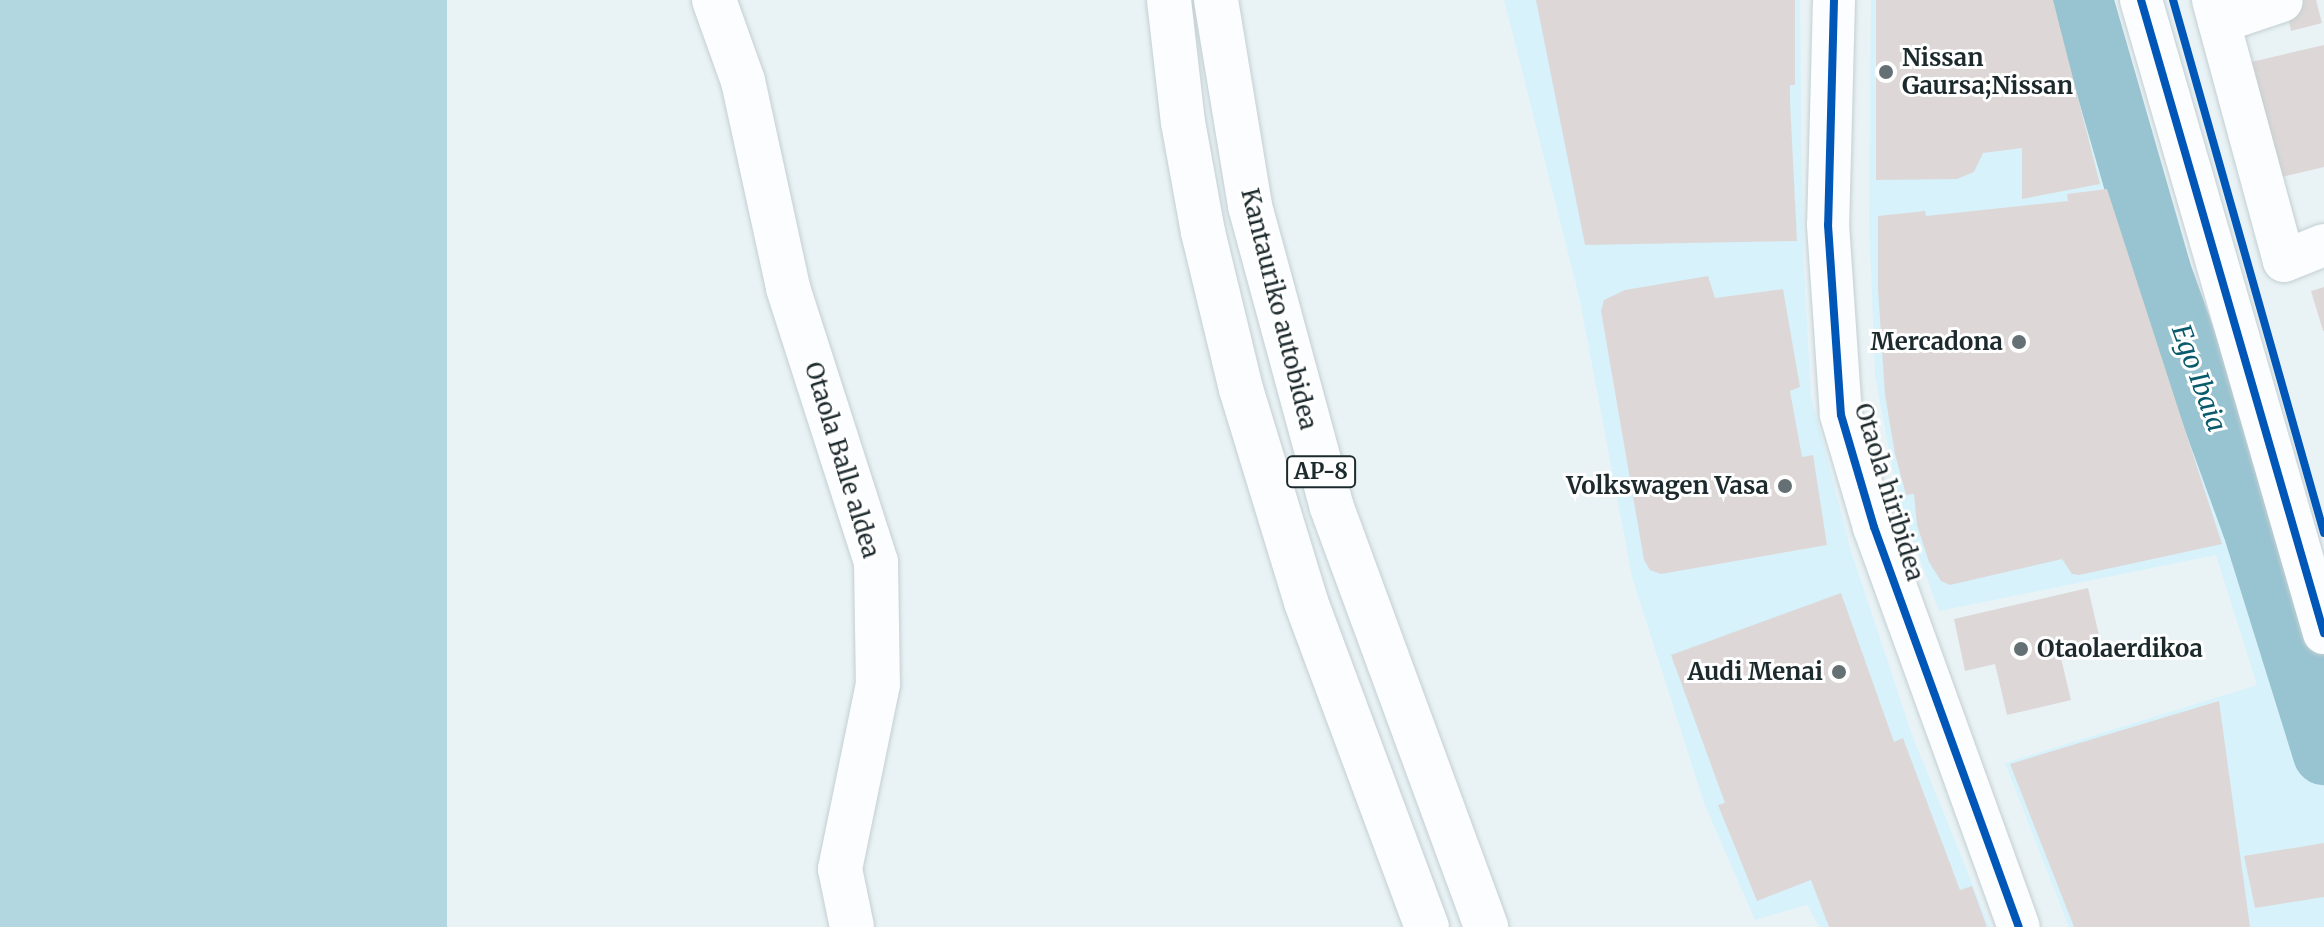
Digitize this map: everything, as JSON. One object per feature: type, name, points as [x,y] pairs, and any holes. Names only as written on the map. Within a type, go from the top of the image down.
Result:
[{"type":"main road","name":"Otaola Balle aldea","points":[[714,0],[743,81],[788,288],[876,562],[878,684],[840,869],[852,927]]},
{"type":"main road","name":"AP-8","points":[[1169,0],[1183,122],[1203,232],[1241,389],[1306,602],[1427,927]]},
{"type":"main road","name":"Kantauriko autobidea","points":[[1216,0],[1250,206],[1319,463],[1378,640],[1486,927]]},
{"type":"street","name":"Otaola hiribidea","points":[[1834,0],[1828,225],[1841,415],[1874,527],[2019,927]]},
{"type":"street","points":[[2141,0],[2324,633]]},
{"type":"street","points":[[2282,1],[2216,11],[2284,261],[2324,245]]},
{"type":"shaded area","points":[[0,0],[447,0],[447,927],[0,927]]},
{"type":"shaded area","points":[[1504,0],[1800,0],[1803,251],[1811,397],[1851,551],[1912,735],[1990,927],[1819,927],[1807,905],[1755,920],[1704,803],[1632,577],[1579,296]]},
{"type":"shaded area","points":[[1871,0],[2059,0],[2115,189],[2234,549],[2264,654],[2283,661],[2324,784],[2324,927],[2069,927],[2005,763],[2257,685],[2216,555],[1939,611],[1898,499],[1875,375],[1869,219]]},
{"type":"building","points":[[1536,0],[1795,0],[1795,85],[1790,85],[1790,101],[1797,241],[1585,245]]},
{"type":"building","points":[[1876,0],[2053,0],[2100,184],[2022,199],[2022,148],[1983,153],[1974,172],[1957,179],[1876,180]]},
{"type":"building","points":[[2284,0],[2316,0],[2322,23],[2291,31]]},
{"type":"building","points":[[2324,45],[2324,167],[2278,178],[2251,62]]},
{"type":"building","name":"Mercadona","points":[[2107,189],[2222,544],[2079,575],[2072,574],[2062,559],[1950,585],[1941,581],[1929,562],[1917,525],[1914,494],[1906,495],[1895,454],[1885,395],[1878,289],[1878,216],[1925,211],[1926,216],[2068,201],[2067,194]]},
{"type":"building","points":[[1708,276],[1715,298],[1783,289],[1800,387],[1790,391],[1802,457],[1813,455],[1827,545],[1661,574],[1650,570],[1644,560],[1601,311],[1604,300],[1625,290]]},
{"type":"building","points":[[2324,287],[2324,331],[2323,331],[2311,291]]},
{"type":"building","name":"Otaolaerdikoa","points":[[2088,588],[2101,644],[2060,654],[2071,700],[2007,715],[1995,664],[1965,671],[1954,619]]},
{"type":"building","points":[[1841,593],[1894,742],[1903,738],[1960,890],[1972,886],[1987,927],[1829,927],[1811,880],[1757,901],[1718,805],[1725,803],[1671,655]]},
{"type":"building","points":[[2219,701],[2250,927],[2074,927],[2010,764]]},
{"type":"building","points":[[2324,843],[2324,897],[2255,908],[2244,856]]},
{"type":"waterway","name":"Ego Ibaia","points":[[2082,0],[2160,271],[2253,526],[2324,754]]},
{"type":"cycle path","points":[[1834,0],[1828,225],[1841,415],[1874,527],[2019,927]]},
{"type":"cycle path","points":[[2141,0],[2324,633]]},
{"type":"cycle path","points":[[2173,0],[2324,533]]},
{"type":"place","name":"Nissan Gaursa;Nissan","points":[[1886,72]]},
{"type":"place","name":"Mercadona","points":[[2019,342]]},
{"type":"place","name":"Volkswagen Vasa","points":[[1785,486]]},
{"type":"place","name":"Otaolaerdikoa","points":[[2021,649]]},
{"type":"place","name":"Audi Menai","points":[[1839,672]]}]
